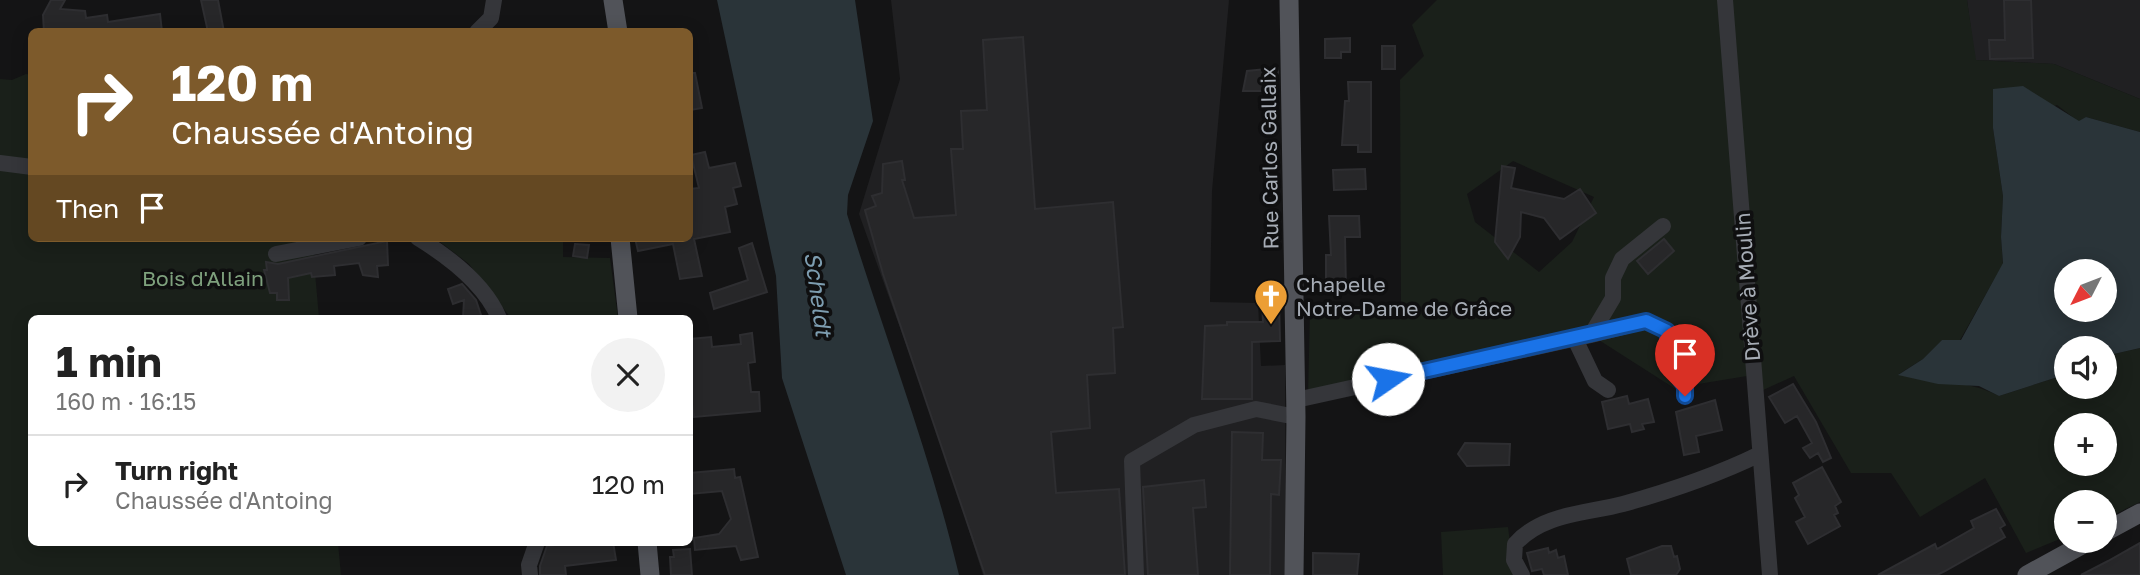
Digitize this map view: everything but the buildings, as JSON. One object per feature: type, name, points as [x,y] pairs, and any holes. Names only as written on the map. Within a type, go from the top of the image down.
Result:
[{"type":"main road","points":[[613,0],[617,28]]},
{"type":"main road","name":"Rue Carlos Gallaix","points":[[1289,0],[1296,408],[1294,575]]},
{"type":"main road","points":[[620,242],[628,315]]},
{"type":"main road","points":[[2117,525],[2140,513]]},
{"type":"main road","points":[[647,546],[650,575]]},
{"type":"main road","points":[[2027,575],[2067,553]]},
{"type":"street","points":[[481,28],[491,18],[494,0]]},
{"type":"street","name":"Drève à Moulin","points":[[1725,0],[1770,575]]},
{"type":"street","points":[[0,163],[28,166]]},
{"type":"street","points":[[1583,337],[1613,298],[1613,278],[1622,259],[1663,226]]},
{"type":"street","points":[[276,254],[338,242]]},
{"type":"street","points":[[424,242],[442,253],[492,301],[498,315]]},
{"type":"street","points":[[1136,575],[1132,461],[1194,425],[1256,409],[1296,408],[1646,321],[1667,331],[1673,369],[1685,386],[1685,396]]},
{"type":"street","points":[[1583,337],[1595,381],[1608,390]]},
{"type":"street","points":[[1522,575],[1514,560],[1515,544],[1528,530],[1544,522],[1623,504],[1725,471],[1760,454]]},
{"type":"street","points":[[530,575],[529,565],[536,546]]},
{"type":"shaded area","points":[[891,0],[1229,0],[1212,191],[1210,302],[1258,303],[1261,366],[1285,365],[1286,575],[983,575],[943,447],[859,214],[900,79]]},
{"type":"shaded area","points":[[1967,0],[2140,0],[2140,99],[2054,64],[1975,60]]},
{"type":"green space","points":[[1437,0],[1718,0],[1747,376],[1674,388],[1591,335],[1308,397],[1310,309],[1401,302],[1400,80],[1424,56],[1412,25]],"holes":[[[1513,161],[1594,197],[1572,242],[1539,272],[1475,222],[1467,194]]]},
{"type":"green space","points":[[1731,0],[1967,0],[1976,60],[2054,64],[2140,99],[2140,132],[2086,117],[2079,122],[2057,105],[1993,128],[2003,196],[2003,264],[1960,340],[1942,340],[1923,359],[1899,374],[1962,384],[1999,396],[2054,378],[2054,399],[2117,399],[2117,353],[2140,348],[2140,502],[2117,513],[2117,490],[2054,490],[2054,541],[2026,553],[1985,478],[1920,517],[1891,473],[1851,473],[1794,376],[1761,391]]},
{"type":"green space","name":"Bois d'Allain","points":[[28,74],[28,242],[312,242],[319,315],[28,315],[28,546],[338,546],[341,575],[0,575],[0,79],[12,80]]},
{"type":"green space","points":[[440,242],[563,242],[563,257],[610,258],[618,315],[509,315],[469,264]]},
{"type":"green space","points":[[1508,527],[1514,575],[1443,575],[1441,532]]},
{"type":"water","name":"Scheldt","points":[[717,0],[855,0],[873,121],[848,195],[847,214],[921,439],[959,575],[846,575],[782,378],[776,276]]},
{"type":"water","points":[[2023,86],[2079,121],[2086,117],[2140,132],[2140,348],[2117,353],[2117,336],[2054,336],[2054,378],[1999,396],[1979,386],[1938,384],[1898,375],[1923,359],[1942,340],[1961,340],[2003,263],[2003,196],[1993,128],[1993,89]]},
{"type":"place","name":"Chapelle Notre-Dame de Grâce","points":[[1271,326]]},
{"type":"route","points":[[1388,379],[1646,321],[1667,331],[1673,369],[1685,386],[1685,396]]}]
